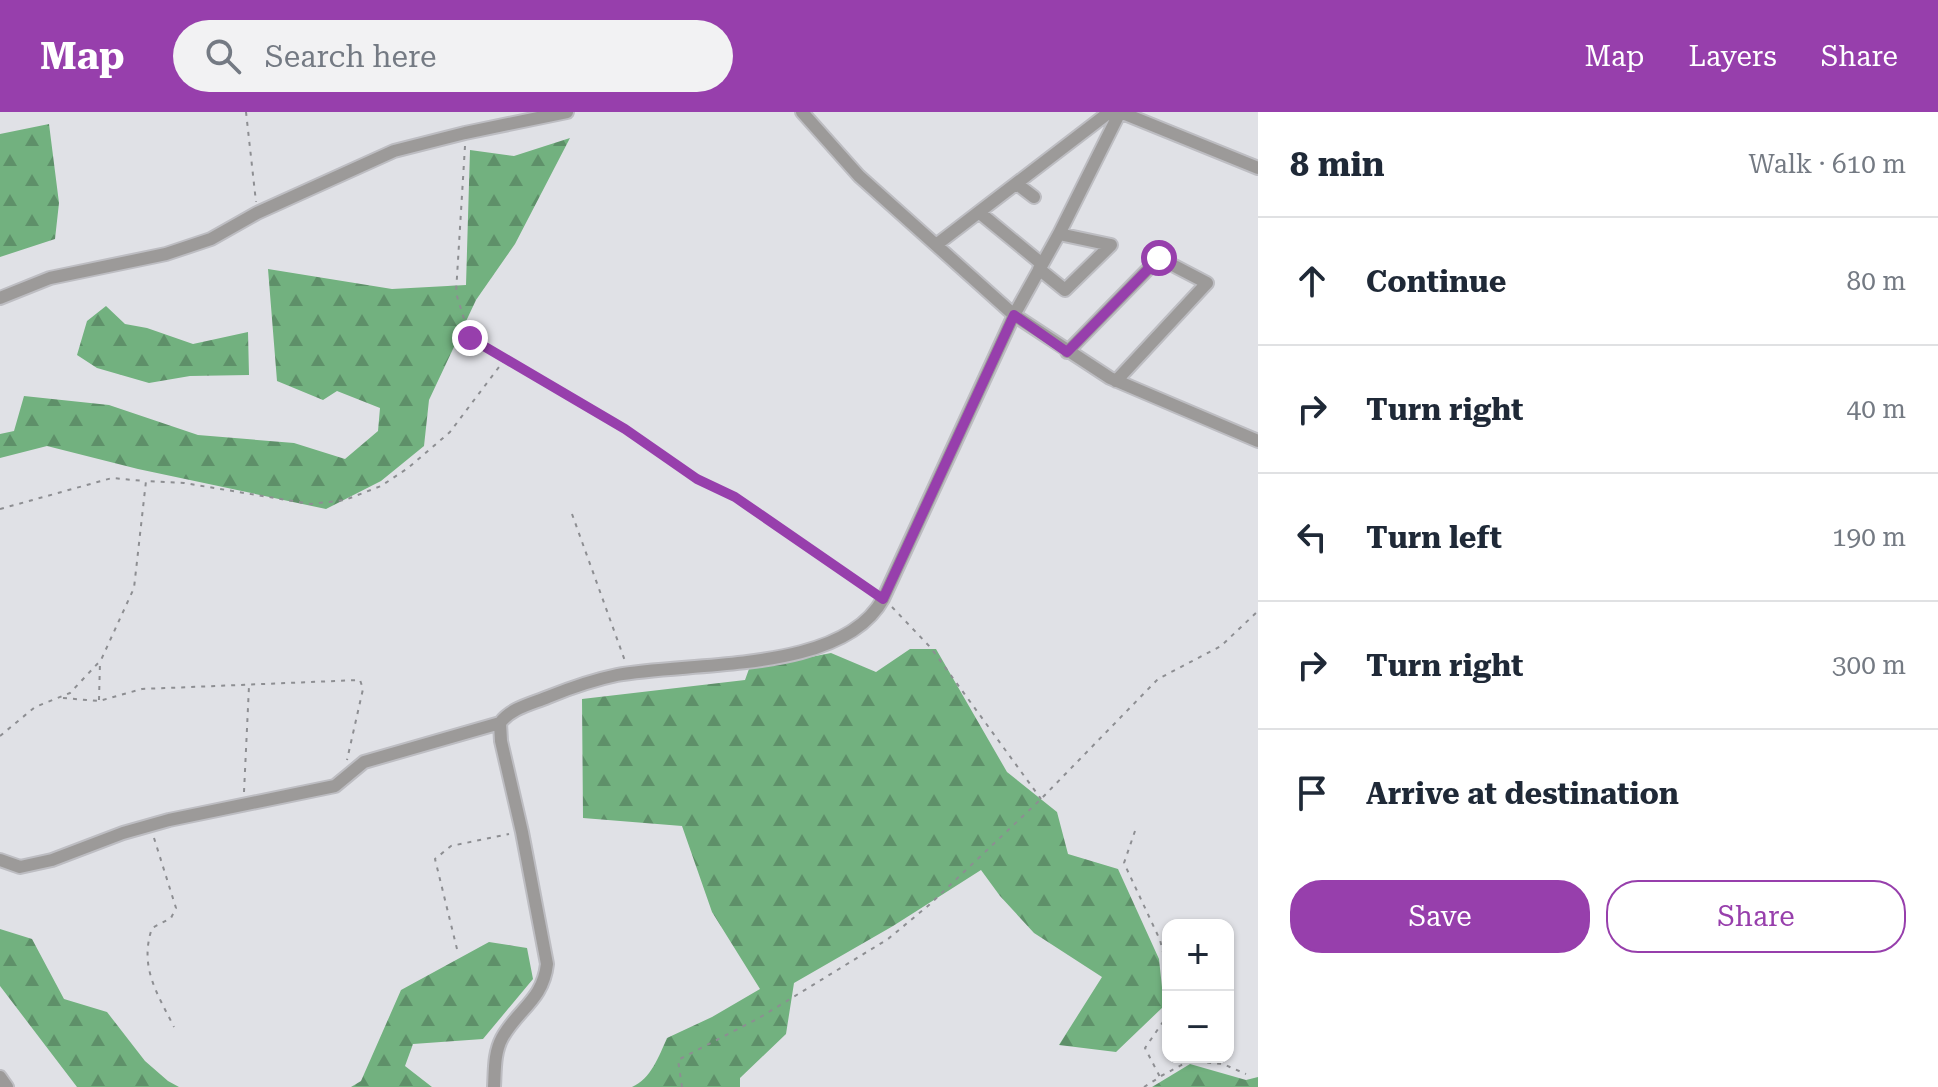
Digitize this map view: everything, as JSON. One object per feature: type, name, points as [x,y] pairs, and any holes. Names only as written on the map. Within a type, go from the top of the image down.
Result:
[{"type":"street","points":[[0,298],[61,275],[166,254],[211,239],[257,213],[394,151],[567,112]]},
{"type":"street","points":[[802,112],[859,176],[1014,315],[1116,381],[1258,441]]},
{"type":"street","points":[[0,860],[20,867],[52,860],[123,833],[335,786],[364,762],[500,723],[512,711],[582,684],[630,673],[795,656],[859,626],[870,618],[883,599],[1014,315],[1120,112]]},
{"type":"street","points":[[936,245],[1107,114],[1120,112],[1258,168]]},
{"type":"street","points":[[1017,184],[1034,197]]},
{"type":"street","points":[[980,213],[1065,290],[1111,245],[1059,234]]},
{"type":"street","points":[[1067,352],[1159,258],[1207,283],[1116,381]]},
{"type":"street","points":[[494,1087],[496,1055],[502,1037],[534,1000],[546,975],[547,964],[501,741],[500,723]]},
{"type":"street","points":[[0,1077],[7,1087]]},
{"type":"path","points":[[246,112],[257,190],[257,213]]},
{"type":"path","points":[[465,133],[456,293],[470,338],[625,429],[697,479],[735,497],[883,599],[931,648],[1041,799]]},
{"type":"path","points":[[0,509],[112,478],[184,483],[311,504],[345,500],[381,486],[440,441],[506,358]]},
{"type":"path","points":[[62,698],[101,660],[134,588],[146,481]]},
{"type":"path","points":[[572,514],[630,673]]},
{"type":"path","points":[[682,1087],[678,1060],[759,1018],[888,939],[929,905],[1041,799],[1158,679],[1221,646],[1258,611]]},
{"type":"path","points":[[99,701],[101,660]]},
{"type":"path","points":[[0,736],[35,707],[62,698],[99,701],[142,689],[360,680],[363,689],[346,763],[350,775]]},
{"type":"path","points":[[243,804],[249,685]]},
{"type":"path","points":[[150,826],[176,908],[171,918],[152,928],[146,946],[147,957],[150,978],[174,1027]]},
{"type":"path","points":[[1135,831],[1124,863],[1162,948]]},
{"type":"path","points":[[457,949],[435,859],[451,846],[522,832]]},
{"type":"path","points":[[1160,1077],[1145,1048],[1162,1023]]},
{"type":"path","points":[[1144,1087],[1189,1061],[1223,1064],[1246,1074]]},
{"type":"green space","points":[[49,124],[59,203],[55,239],[0,257],[0,134]]},
{"type":"green space","points":[[570,138],[515,244],[476,300],[429,400],[424,446],[381,481],[326,509],[47,446],[0,458],[0,434],[14,431],[24,396],[109,405],[198,435],[294,443],[345,459],[378,431],[380,408],[337,391],[323,400],[277,381],[268,269],[392,289],[466,285],[470,150],[514,156]]},
{"type":"green space","points":[[106,306],[125,324],[193,344],[248,332],[249,375],[190,376],[149,383],[97,368],[77,355],[87,321]]},
{"type":"green space","points":[[910,649],[936,649],[1007,772],[1057,812],[1068,854],[1118,869],[1159,959],[1162,1008],[1116,1052],[1059,1045],[1102,977],[1034,933],[981,870],[893,926],[794,983],[786,1034],[740,1078],[740,1087],[632,1087],[649,1073],[667,1038],[760,989],[712,912],[682,826],[583,818],[582,699],[745,680],[749,669],[831,653],[876,672]]},
{"type":"green space","points":[[0,929],[32,939],[64,999],[107,1012],[145,1061],[179,1087],[77,1087],[0,986]]},
{"type":"green space","points":[[489,942],[527,948],[533,979],[483,1039],[413,1044],[405,1066],[432,1087],[351,1087],[361,1081],[401,990]]},
{"type":"green space","points":[[1190,1064],[1246,1080],[1258,1077],[1258,1087],[1152,1087]]},
{"type":"route","points":[[470,338],[625,429],[697,479],[735,497],[883,599],[1014,315],[1067,352],[1159,258]]}]
